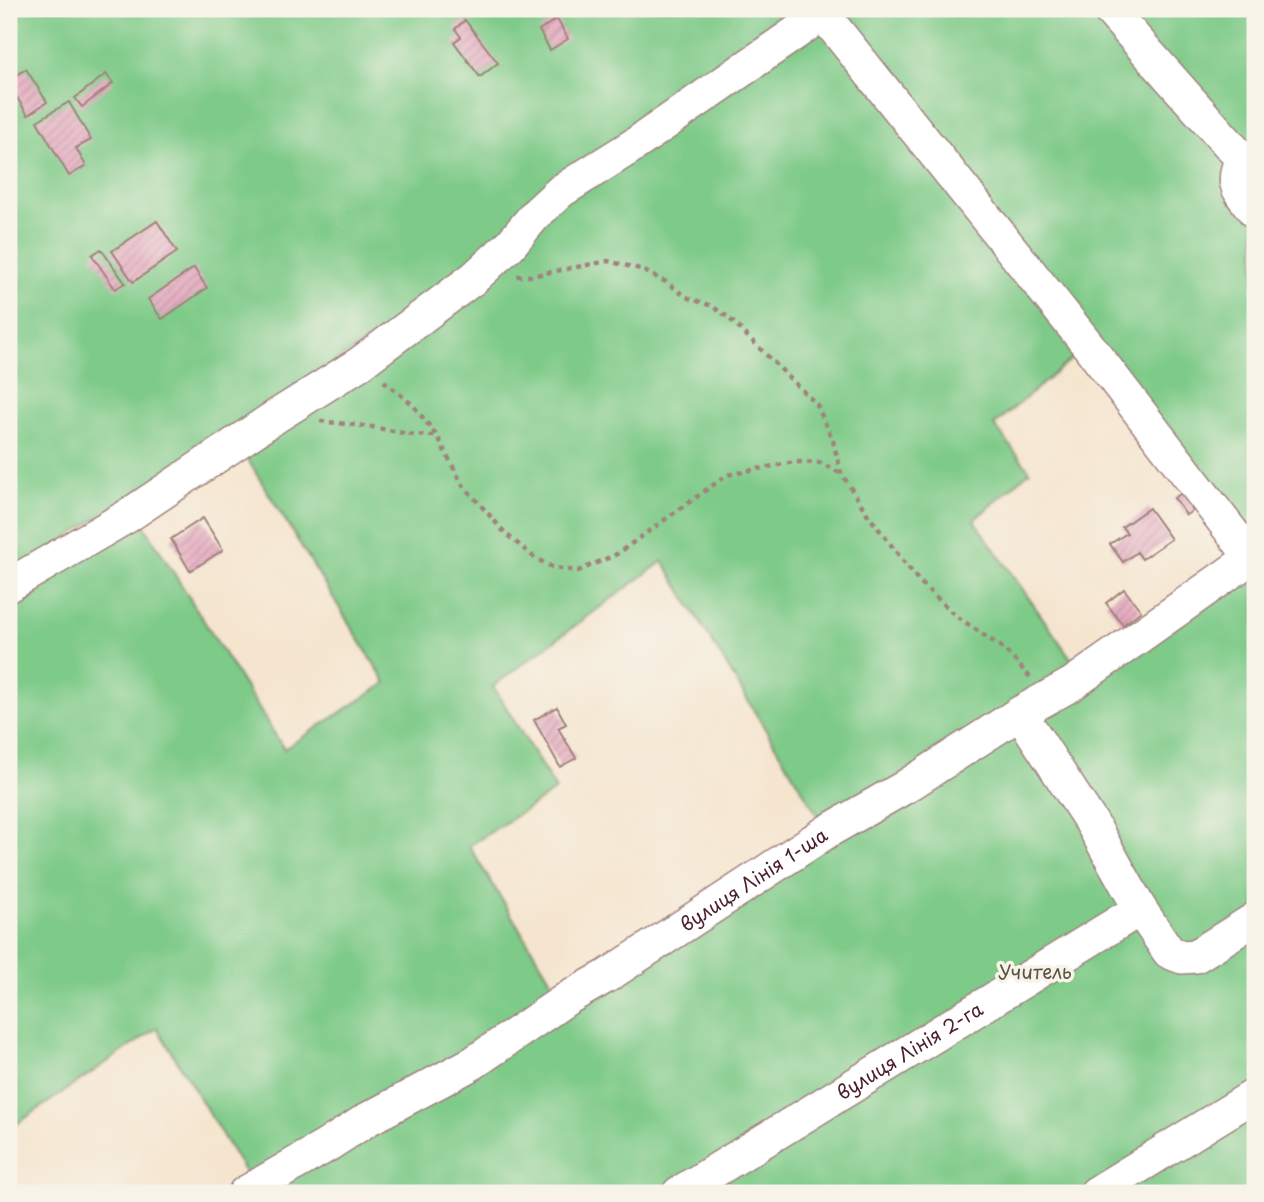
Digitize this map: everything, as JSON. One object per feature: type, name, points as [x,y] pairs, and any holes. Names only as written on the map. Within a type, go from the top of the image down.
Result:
[{"type":"lane","points":[[1109,9],[1249,160],[1235,173],[1238,188],[1255,212]]},
{"type":"lane","points":[[9,585],[126,517],[359,364],[474,278],[510,245],[536,214],[561,191],[634,145],[827,11],[1253,556]]},
{"type":"lane","name":"вулиця Лінія 1-ша","points":[[244,1193],[368,1119],[473,1063],[568,998],[607,976],[828,831],[1072,684],[1253,556]]},
{"type":"lane","points":[[1020,713],[1093,825],[1140,909],[1169,952],[1182,957],[1196,956],[1255,919]]},
{"type":"lane","name":"вулиця Лінія 2-га","points":[[679,1193],[1140,909]]},
{"type":"lane","points":[[1096,1193],[1255,1095]]},
{"type":"path","points":[[516,276],[530,276],[608,261],[640,268],[667,282],[686,297],[712,306],[729,318],[817,405],[834,441],[841,473],[868,515],[918,580],[956,616],[1004,649],[1049,697]]},
{"type":"path","points":[[359,364],[413,405],[437,436],[462,484],[506,534],[535,558],[554,568],[578,571],[617,554],[727,475],[794,462],[821,463],[841,473]]},
{"type":"path","points":[[317,421],[437,436]]},
{"type":"green space","points":[[9,9],[1255,9],[1255,553],[1088,345],[994,425],[1030,471],[974,520],[1079,670],[823,824],[663,561],[493,686],[556,790],[469,846],[560,995],[249,1179],[157,1028],[9,1129],[9,594],[140,519],[284,749],[386,683],[243,452],[471,273],[9,576]]},
{"type":"green space","name":"Учитель","points":[[1255,571],[1255,1193],[263,1193]]},
{"type":"building","points":[[557,19],[568,39],[550,50],[539,30]]},
{"type":"building","points":[[465,20],[498,63],[480,77],[454,42],[461,37],[455,29]]},
{"type":"building","points":[[26,69],[47,102],[28,115],[9,85],[9,80]]},
{"type":"building","points":[[106,74],[113,83],[82,107],[75,98]]},
{"type":"building","points":[[69,102],[91,140],[76,148],[86,166],[69,176],[37,121]]},
{"type":"building","points":[[157,221],[177,252],[133,282],[112,251]]},
{"type":"building","points":[[101,249],[125,283],[115,289],[92,255]]},
{"type":"building","points":[[194,268],[207,288],[162,319],[148,299]]},
{"type":"building","points":[[1185,491],[1197,508],[1186,515],[1174,498]]},
{"type":"building","points":[[1149,508],[1171,539],[1142,559],[1137,552],[1123,562],[1110,544],[1127,533],[1122,527]]},
{"type":"building","points":[[203,518],[223,550],[190,571],[171,539]]},
{"type":"building","points":[[1124,589],[1141,611],[1123,625],[1106,603]]},
{"type":"building","points":[[557,707],[566,724],[558,728],[576,758],[560,767],[534,720]]}]
